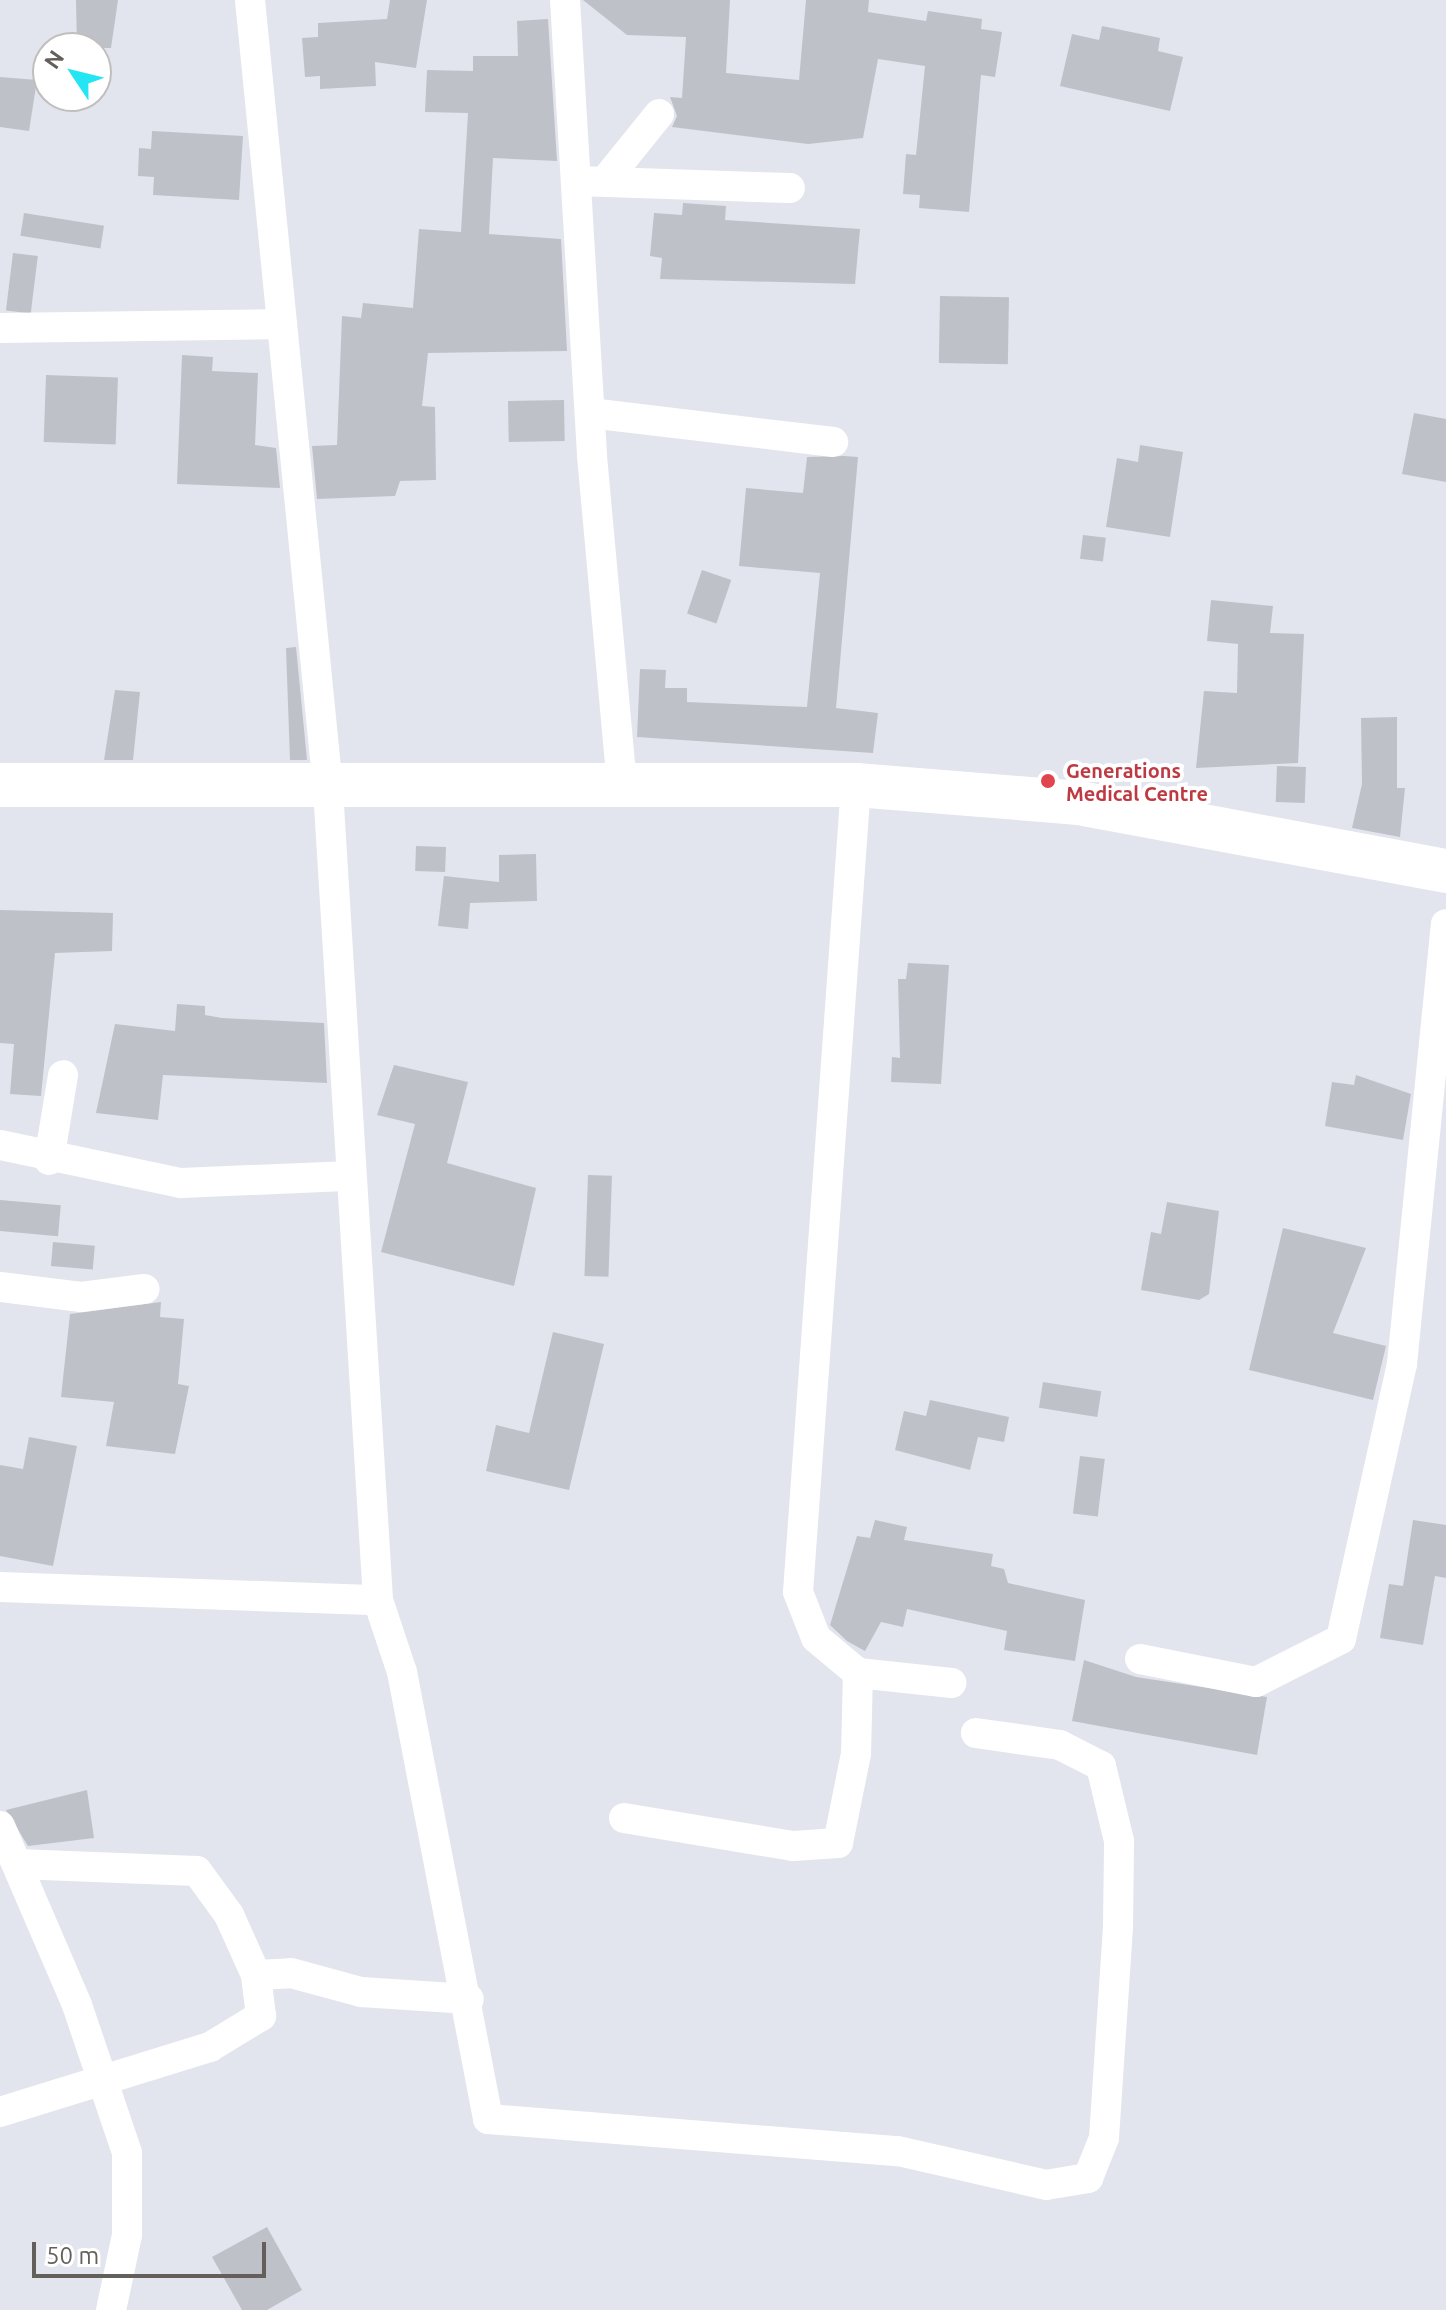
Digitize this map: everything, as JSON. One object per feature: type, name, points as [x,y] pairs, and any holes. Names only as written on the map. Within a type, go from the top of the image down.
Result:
[{"type":"street","points":[[250,0],[328,789],[378,1600],[402,1672],[488,2119],[898,2151],[1046,2185],[1088,2178],[1104,2138],[1118,1927],[1119,1841],[1101,1766],[1060,1745],[976,1733]]},
{"type":"street","points":[[565,0],[591,181],[590,413],[622,786]]},
{"type":"street","points":[[591,181],[659,114]]},
{"type":"street","points":[[591,181],[790,188]]},
{"type":"street","points":[[0,328],[282,324]]},
{"type":"street","points":[[590,413],[833,442]]},
{"type":"street","points":[[0,785],[328,789],[856,785],[1079,803],[1446,871]]},
{"type":"street","points":[[856,785],[798,1592],[816,1638],[858,1673],[951,1683]]},
{"type":"street","points":[[1140,1659],[1256,1682],[1341,1639],[1402,1364],[1446,924]]},
{"type":"street","points":[[49,1160],[63,1075]]},
{"type":"street","points":[[0,1145],[49,1160],[181,1183],[351,1176]]},
{"type":"street","points":[[0,1287],[81,1297],[144,1289]]},
{"type":"street","points":[[0,1587],[378,1600]]},
{"type":"street","points":[[624,1818],[793,1846],[838,1843],[856,1754],[858,1673]]},
{"type":"street","points":[[0,1826],[104,2084],[127,2153],[127,2235],[111,2310]]},
{"type":"street","points":[[0,2112],[104,2084],[210,2047],[261,2016],[256,1975],[229,1915],[197,1871],[17,1864]]},
{"type":"street","points":[[256,1975],[291,1973],[361,1992],[466,1999]]},
{"type":"building","points":[[76,0],[118,0],[112,41],[112,32],[77,32]]},
{"type":"building","points":[[390,0],[427,0],[416,68],[375,62],[376,86],[320,89],[320,76],[305,77],[302,38],[318,37],[318,23],[387,19]]},
{"type":"building","points":[[583,0],[730,0],[726,73],[799,80],[806,0],[869,0],[868,12],[926,21],[928,11],[982,19],[981,29],[1002,32],[995,77],[981,75],[969,212],[919,208],[920,195],[903,194],[906,154],[916,155],[925,66],[878,59],[863,138],[808,144],[672,127],[677,116],[670,97],[682,98],[686,37],[627,35]]},
{"type":"building","points":[[548,19],[557,161],[493,158],[489,234],[561,239],[567,351],[428,353],[422,406],[435,407],[436,480],[400,481],[395,496],[317,499],[312,446],[337,445],[342,316],[361,318],[363,303],[413,308],[419,229],[461,232],[468,113],[425,112],[427,70],[473,71],[473,56],[518,56],[517,21]]},
{"type":"building","points":[[1102,26],[1160,38],[1158,51],[1183,57],[1170,111],[1060,86],[1072,34],[1099,40]]},
{"type":"building","points":[[0,77],[32,80],[29,131],[0,127]]},
{"type":"building","points":[[152,131],[243,136],[239,200],[153,195],[154,177],[138,176],[139,148],[151,149]]},
{"type":"building","points":[[683,203],[726,206],[725,220],[860,229],[855,284],[660,279],[662,258],[650,256],[654,213],[682,215]]},
{"type":"building","points":[[24,213],[104,226],[100,248],[20,236]]},
{"type":"building","points":[[13,253],[38,256],[31,314],[6,311]]},
{"type":"building","points":[[940,296],[1009,297],[1008,364],[939,363]]},
{"type":"building","points":[[182,355],[213,357],[212,371],[258,373],[255,445],[276,448],[280,488],[177,484]]},
{"type":"building","points":[[46,375],[118,378],[116,444],[44,442]]},
{"type":"building","points":[[564,400],[565,441],[509,442],[508,401]]},
{"type":"building","points":[[1414,413],[1446,419],[1446,482],[1402,474]]},
{"type":"building","points":[[1140,445],[1183,452],[1170,537],[1106,527],[1117,458],[1138,462]]},
{"type":"building","points":[[807,457],[858,457],[836,708],[878,713],[873,753],[637,737],[640,669],[666,670],[665,688],[687,688],[687,702],[807,707],[820,573],[739,566],[746,488],[803,493]]},
{"type":"building","points":[[1083,535],[1106,538],[1103,562],[1080,559]]},
{"type":"building","points":[[702,570],[731,580],[716,624],[687,613]]},
{"type":"building","points":[[1211,600],[1273,606],[1270,633],[1304,634],[1298,763],[1196,768],[1204,691],[1237,693],[1238,644],[1207,641]]},
{"type":"building","points":[[296,647],[307,760],[290,760],[286,648]]},
{"type":"building","points":[[115,690],[140,692],[133,760],[104,760]]},
{"type":"building","points":[[1397,717],[1397,788],[1405,788],[1400,837],[1352,828],[1362,784],[1361,718]]},
{"type":"building","points":[[1277,766],[1306,767],[1305,803],[1276,802]]},
{"type":"building","points":[[416,846],[446,847],[445,872],[415,871]]},
{"type":"building","points":[[536,854],[537,901],[470,903],[468,929],[438,926],[444,876],[499,882],[499,855]]},
{"type":"building","points":[[0,910],[113,913],[112,951],[55,953],[41,1096],[10,1094],[14,1044],[0,1043]]},
{"type":"building","points":[[908,963],[949,965],[941,1084],[891,1082],[892,1057],[900,1058],[898,979],[906,979]]},
{"type":"building","points":[[177,1004],[205,1006],[205,1015],[222,1018],[324,1023],[327,1083],[163,1075],[158,1120],[96,1113],[115,1024],[175,1031]]},
{"type":"building","points":[[394,1065],[468,1082],[447,1163],[536,1188],[514,1286],[381,1252],[415,1124],[377,1115]]},
{"type":"building","points":[[1356,1075],[1411,1094],[1403,1140],[1325,1126],[1332,1082],[1354,1085]]},
{"type":"building","points":[[588,1175],[612,1176],[608,1277],[584,1276]]},
{"type":"building","points":[[0,1200],[61,1205],[58,1236],[0,1231]]},
{"type":"building","points":[[1167,1202],[1219,1211],[1209,1294],[1199,1300],[1141,1290],[1151,1232],[1161,1234]]},
{"type":"building","points":[[1283,1228],[1366,1248],[1333,1333],[1386,1346],[1373,1400],[1249,1370]]},
{"type":"building","points":[[53,1242],[95,1246],[93,1270],[51,1266]]},
{"type":"building","points":[[161,1302],[160,1317],[184,1319],[178,1384],[189,1386],[175,1454],[106,1446],[114,1402],[61,1397],[70,1314]]},
{"type":"building","points":[[553,1332],[604,1344],[569,1490],[486,1471],[496,1425],[529,1433]]},
{"type":"building","points":[[1043,1382],[1101,1391],[1097,1417],[1039,1408]]},
{"type":"building","points":[[930,1400],[1009,1417],[1004,1442],[978,1437],[970,1470],[895,1450],[904,1411],[926,1416]]},
{"type":"building","points":[[29,1437],[77,1446],[53,1566],[0,1556],[0,1465],[23,1469]]},
{"type":"building","points":[[1080,1456],[1105,1459],[1098,1517],[1073,1514]]},
{"type":"building","points":[[875,1520],[907,1527],[904,1540],[993,1554],[991,1566],[1004,1569],[1008,1583],[1085,1600],[1075,1661],[1004,1650],[1007,1631],[907,1609],[903,1627],[881,1622],[865,1651],[847,1641],[830,1625],[857,1536],[870,1538]]},
{"type":"building","points":[[1413,1520],[1446,1525],[1446,1578],[1435,1576],[1423,1645],[1380,1638],[1389,1584],[1403,1586]]},
{"type":"building","points":[[1084,1660],[1136,1677],[1267,1697],[1257,1755],[1072,1721]]},
{"type":"building","points":[[87,1790],[94,1838],[28,1846],[6,1810]]},
{"type":"building","points":[[267,2227],[302,2290],[267,2310],[242,2310],[212,2257]]},
{"type":"place","name":"Generations Medical Centre","points":[[1048,781]]}]
